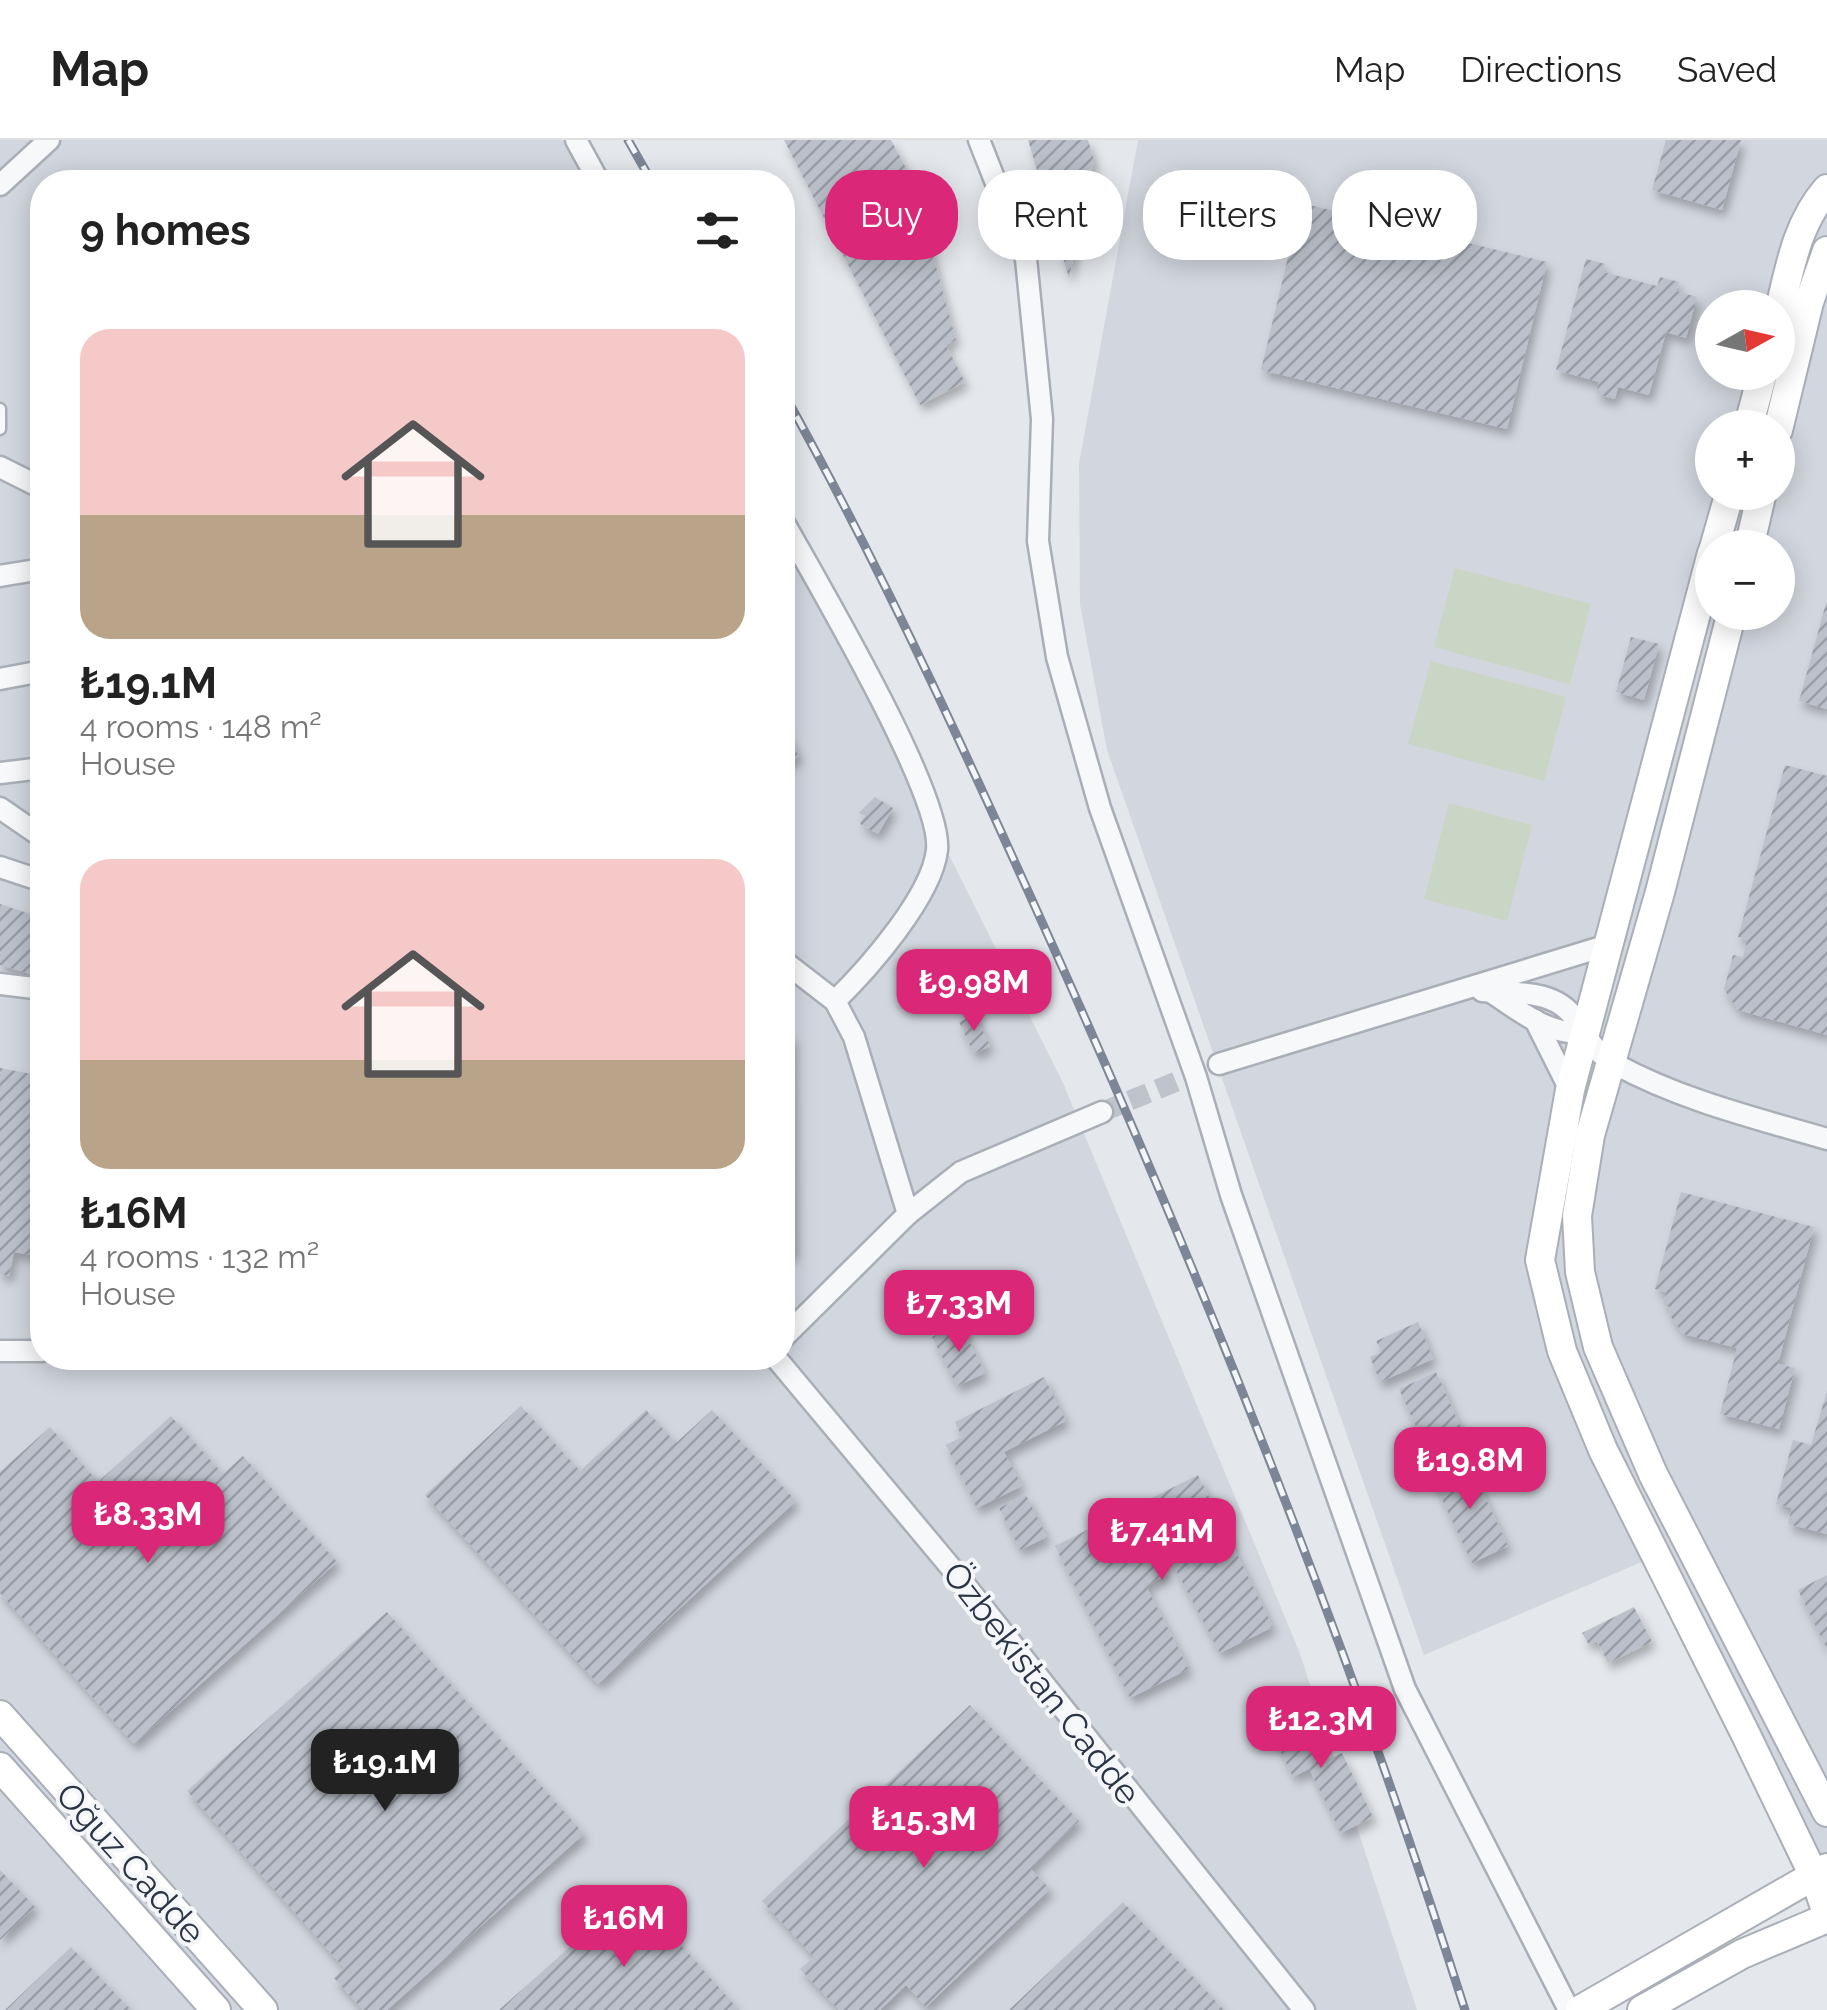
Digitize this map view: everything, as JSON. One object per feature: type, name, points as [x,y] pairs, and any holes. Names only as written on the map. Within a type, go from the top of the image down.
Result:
[{"type":"street","points":[[0,185],[49,140]]},
{"type":"street","points":[[576,140],[592,170]]},
{"type":"street","points":[[979,140],[1026,260],[1042,418],[1038,541],[1057,657],[1100,808],[1406,1689],[1568,2010]]},
{"type":"street","points":[[1786,290],[1806,221],[1827,189]]},
{"type":"street","points":[[1783,410],[1809,302],[1827,251]]},
{"type":"street","points":[[0,467],[30,482]]},
{"type":"street","points":[[795,544],[914,770],[938,839],[934,866],[922,890],[862,976],[835,1000]]},
{"type":"street","points":[[0,576],[30,571]]},
{"type":"street","points":[[1642,2010],[1742,1954],[1827,1916],[1821,1873],[1603,1450],[1562,1351],[1540,1260],[1583,1035],[1695,618]]},
{"type":"street","points":[[1727,630],[1590,1135],[1577,1216],[1580,1272],[1598,1347],[1654,1474],[1827,1812]]},
{"type":"street","points":[[0,679],[30,674]]},
{"type":"street","points":[[0,774],[30,770]]},
{"type":"street","points":[[0,808],[30,829]]},
{"type":"street","points":[[0,867],[30,876]]},
{"type":"street","points":[[1219,1064],[1608,944]]},
{"type":"street","points":[[795,973],[835,1000],[854,1037],[908,1214]]},
{"type":"street","points":[[0,984],[30,988]]},
{"type":"street","points":[[1468,989],[1526,992],[1547,999],[1566,1009],[1583,1035],[1611,1063],[1696,1100],[1827,1138]]},
{"type":"street","points":[[1492,992],[1560,1032],[1583,1035]]},
{"type":"street","points":[[1535,1020],[1570,1090]]},
{"type":"street","points":[[795,1326],[908,1214],[961,1172],[1102,1112]]},
{"type":"street","points":[[0,1351],[30,1351]]},
{"type":"street","name":"Özbekistan Cadde","points":[[786,1370],[953,1570],[1304,2010]]},
{"type":"street","name":"Oğuz Cadde","points":[[0,1715],[263,2010]]},
{"type":"street","name":"Oğuz Cadde","points":[[0,1766],[216,2010]]},
{"type":"street","points":[[1580,2010],[1821,1873]]},
{"type":"lane","points":[[0,408],[0,429]]},
{"type":"shaded area","points":[[0,140],[563,140],[579,170],[30,170],[30,1370],[795,1370],[795,557],[845,647],[1063,1083],[1299,1651],[1417,2010],[0,2010]]},
{"type":"shaded area","points":[[1138,140],[1827,140],[1827,1934],[1644,1561],[1424,1655],[1107,750],[1080,604],[1079,464],[1116,260],[1123,260],[1123,222]]},
{"type":"green space","points":[[1455,568],[1591,604],[1570,684],[1434,647]]},
{"type":"green space","points":[[1431,661],[1566,697],[1544,781],[1408,744]]},
{"type":"green space","points":[[1449,803],[1532,825],[1507,921],[1424,899]]},
{"type":"building","points":[[784,140],[891,140],[907,170],[825,170],[825,220]]},
{"type":"building","points":[[1028,140],[1088,140],[1094,160],[1092,170],[1037,170]]},
{"type":"building","points":[[1666,140],[1741,140],[1722,210],[1652,190]]},
{"type":"building","points":[[1312,206],[1332,210],[1332,260],[1477,260],[1477,245],[1547,262],[1507,429],[1261,370],[1287,260],[1312,260]]},
{"type":"building","points":[[1586,259],[1605,264],[1603,272],[1657,286],[1660,277],[1679,282],[1676,291],[1695,296],[1686,338],[1666,332],[1649,395],[1618,387],[1615,399],[1596,394],[1599,382],[1556,370]]},
{"type":"building","points":[[846,260],[934,260],[956,340],[946,345],[965,382],[920,405]]},
{"type":"building","points":[[1064,260],[1073,260],[1069,278]]},
{"type":"building","points":[[1827,603],[1827,709],[1799,701]]},
{"type":"building","points":[[1631,637],[1659,644],[1644,700],[1616,692]]},
{"type":"building","points":[[1785,765],[1827,776],[1827,1035],[1738,1010],[1724,989],[1733,955],[1743,957],[1747,940],[1738,937]]},
{"type":"building","points":[[875,797],[893,808],[878,834],[860,824],[865,816],[859,813]]},
{"type":"building","points":[[0,904],[30,914],[30,974],[0,965]]},
{"type":"building","points":[[975,1015],[990,1046],[974,1054],[959,1022]]},
{"type":"building","points":[[0,1068],[30,1074],[30,1255],[14,1252],[9,1276],[0,1274]]},
{"type":"building","points":[[1681,1192],[1814,1227],[1778,1364],[1795,1368],[1779,1429],[1720,1414],[1737,1348],[1683,1334],[1669,1314],[1670,1307],[1663,1305],[1666,1292],[1655,1289]]},
{"type":"building","points":[[1418,1322],[1433,1359],[1380,1382],[1370,1357],[1382,1352],[1376,1341]]},
{"type":"building","points":[[960,1323],[985,1373],[957,1386],[932,1337]]},
{"type":"building","points":[[1436,1372],[1467,1441],[1430,1458],[1399,1389]]},
{"type":"building","points":[[1044,1377],[1066,1421],[1004,1452],[1022,1486],[977,1508],[946,1445],[962,1437],[955,1422]]},
{"type":"building","points":[[1827,1391],[1827,1534],[1788,1524],[1792,1508],[1776,1504],[1793,1440],[1811,1445]]},
{"type":"building","points":[[521,1406],[580,1471],[646,1410],[676,1443],[712,1410],[796,1501],[598,1684],[425,1495]]},
{"type":"building","points":[[171,1416],[223,1474],[243,1456],[337,1562],[134,1744],[0,1593],[0,1472],[50,1427],[98,1482]]},
{"type":"building","points":[[1468,1461],[1508,1546],[1472,1563],[1432,1478]]},
{"type":"building","points":[[1198,1475],[1273,1627],[1220,1653],[1153,1527],[1124,1542],[1129,1553],[1152,1542],[1168,1574],[1146,1586],[1189,1669],[1130,1698],[1055,1546]]},
{"type":"building","points":[[1026,1495],[1047,1537],[1020,1550],[999,1508]]},
{"type":"building","points":[[1827,1575],[1827,1649],[1798,1590]]},
{"type":"building","points":[[1634,1607],[1652,1642],[1608,1663],[1597,1641],[1589,1645],[1582,1633]]},
{"type":"building","points":[[387,1612],[584,1834],[387,2010],[363,2010],[334,1978],[344,1968],[187,1791]]},
{"type":"building","points":[[970,1705],[1079,1821],[1030,1868],[1050,1889],[926,2007],[906,1985],[880,2010],[839,2010],[800,1969],[814,1957],[762,1901]]},
{"type":"building","points":[[1300,1709],[1325,1761],[1342,1753],[1373,1817],[1341,1833],[1309,1769],[1293,1777],[1268,1726]]},
{"type":"building","points":[[0,1870],[35,1907],[0,1940]]},
{"type":"building","points":[[633,1891],[739,2010],[499,2010]]},
{"type":"building","points":[[1123,1902],[1224,2010],[1009,2010]]},
{"type":"building","points":[[71,1947],[131,2010],[5,2010]]},
{"type":"tunnel","points":[[1102,1112],[1219,1064]]},
{"type":"railway","points":[[628,140],[645,170]]},
{"type":"railway","points":[[795,414],[964,751],[1175,1227],[1329,1615],[1465,2010]]}]
